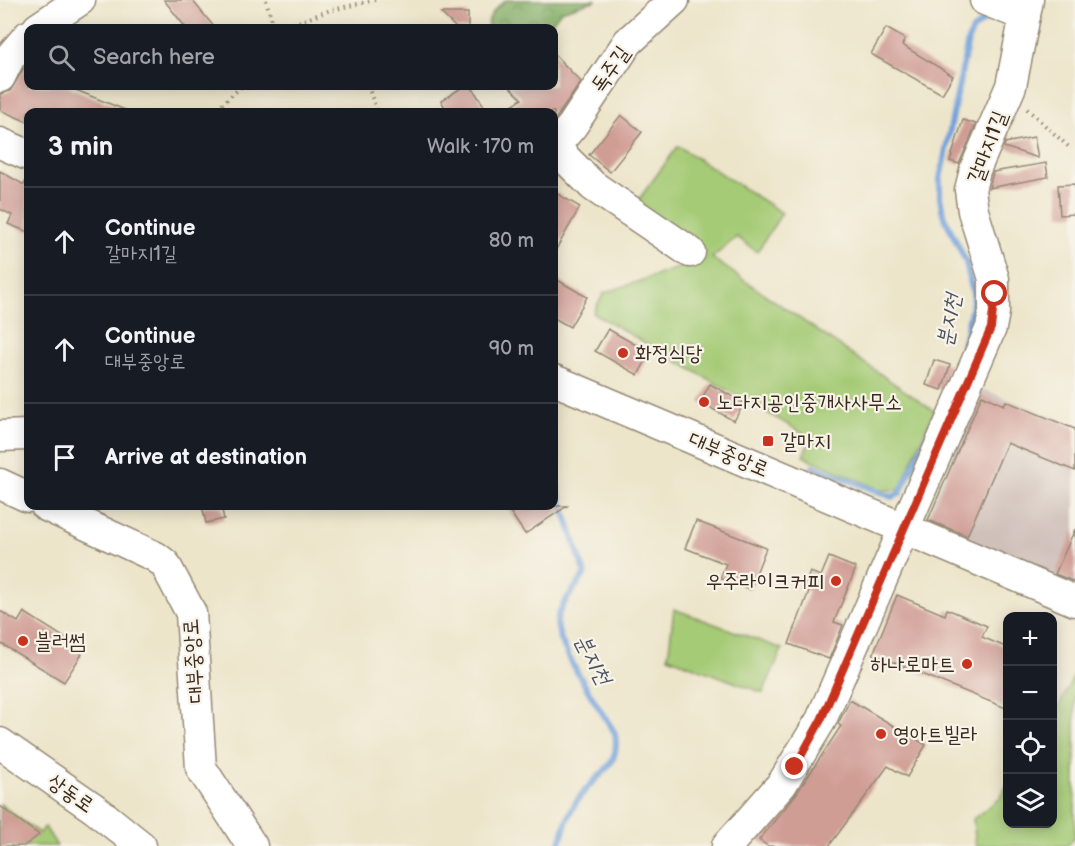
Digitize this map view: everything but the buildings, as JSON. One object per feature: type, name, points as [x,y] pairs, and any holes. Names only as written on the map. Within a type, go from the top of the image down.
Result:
[{"type":"street","points":[[44,24],[80,0]]},
{"type":"street","name":"독주길","points":[[558,142],[572,126],[628,42],[674,0]]},
{"type":"street","name":"갈마지1길","points":[[904,527],[991,328],[994,312],[994,279],[973,211],[970,190],[975,170],[1016,69],[1009,6]]},
{"type":"street","points":[[0,77],[10,57],[24,41]]},
{"type":"street","points":[[0,143],[24,153]]},
{"type":"street","name":"독주길","points":[[558,151],[593,186],[690,252]]},
{"type":"street","name":"대부중앙로","points":[[558,382],[1075,601]]},
{"type":"street","points":[[0,436],[24,435]]},
{"type":"street","points":[[0,484],[24,495]]},
{"type":"street","name":"대부중앙로","points":[[55,510],[156,556],[165,564],[191,613],[201,768],[252,846]]},
{"type":"street","points":[[727,846],[782,784],[806,748],[904,527]]},
{"type":"street","name":"상동로","points":[[0,743],[95,809],[141,846]]},
{"type":"path","points":[[266,0],[273,24]]},
{"type":"path","points":[[293,24],[328,11],[375,0]]},
{"type":"path","points":[[217,108],[233,90]]},
{"type":"path","points":[[369,90],[376,108]]},
{"type":"path","points":[[1008,92],[1071,149]]},
{"type":"shaded area","points":[[982,389],[1075,426],[1075,586],[925,521]]},
{"type":"green space","points":[[507,0],[597,0],[561,11],[551,24],[488,24],[493,12]]},
{"type":"green space","points":[[678,146],[782,213],[757,252],[737,237],[712,258],[934,411],[901,486],[897,490],[881,490],[803,456],[811,438],[593,313],[604,293],[693,263],[634,206]]},
{"type":"green space","points":[[674,609],[782,649],[763,693],[668,657]]},
{"type":"green space","points":[[1075,673],[1075,837],[1067,846],[976,846],[973,819],[1000,798],[1003,792],[1003,828],[1057,828],[1057,711]]},
{"type":"green space","points":[[0,804],[39,833],[45,827],[57,846],[0,846]]},
{"type":"waterway","name":"분지천","points":[[946,396],[962,350],[974,298],[966,262],[943,214],[940,179],[968,40],[973,30],[993,13]]},
{"type":"waterway","name":"분지천","points":[[813,466],[892,497],[900,493],[928,435]]},
{"type":"waterway","name":"분지천","points":[[558,491],[585,574],[560,610],[557,622],[559,633],[571,662],[615,733],[616,745],[611,763],[575,804],[559,846]]},
{"type":"place","name":"화정식당","points":[[623,353]]},
{"type":"place","name":"노다지공인중개사사무소","points":[[704,402]]},
{"type":"place","name":"갈마지","points":[[768,441]]},
{"type":"place","name":"우주라이크커피","points":[[836,581]]},
{"type":"place","name":"블러썸","points":[[23,641]]},
{"type":"place","name":"하나로마트","points":[[967,664]]},
{"type":"place","name":"영아트빌라","points":[[881,734]]},
{"type":"route","points":[[795,767],[821,720],[991,328],[995,294]]}]
